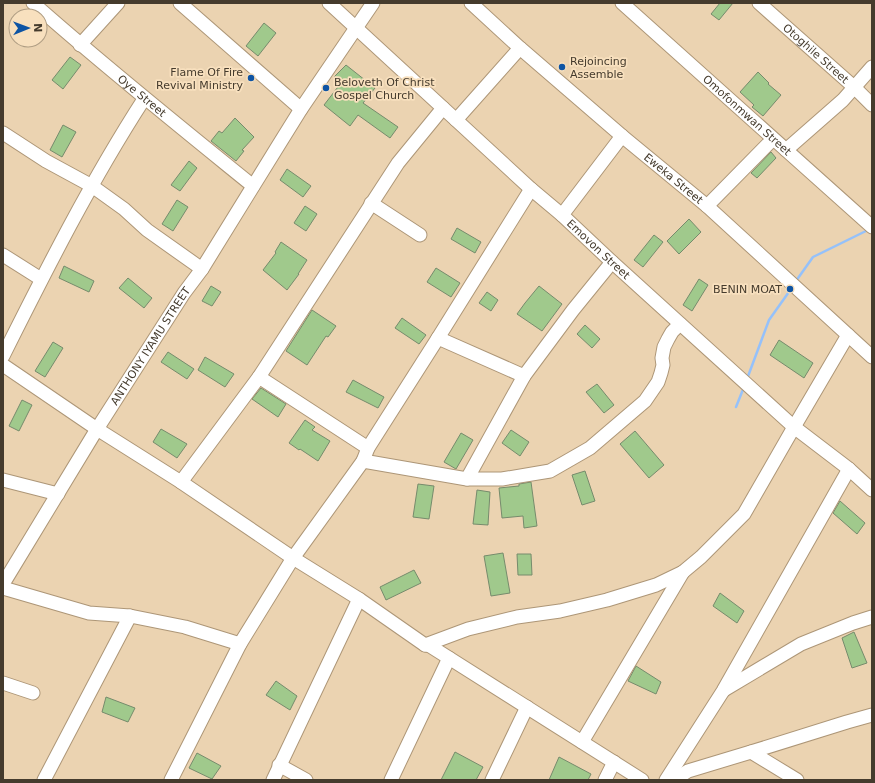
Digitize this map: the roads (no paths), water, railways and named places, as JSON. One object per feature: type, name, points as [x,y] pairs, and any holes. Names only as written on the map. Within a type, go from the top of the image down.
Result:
[{"type":"street","name":"Oye Street","points":[[33,3],[144,99],[253,186]]},
{"type":"street","points":[[80,45],[118,3]]},
{"type":"street","name":"Emovon Street","points":[[329,3],[530,189],[562,215],[794,427],[849,469],[872,490]]},
{"type":"street","points":[[188,6],[301,108],[373,3]]},
{"type":"street","name":"Eweka Street","points":[[471,3],[520,48],[706,206],[872,357]]},
{"type":"street","name":"Omofonmwan Street","points":[[622,3],[872,227]]},
{"type":"street","name":"Otoghile Street","points":[[759,3],[854,87],[872,105]]},
{"type":"street","points":[[456,120],[520,48]]},
{"type":"street","points":[[786,150],[843,100],[872,67]]},
{"type":"street","points":[[3,356],[41,279],[92,186],[119,138],[144,99]]},
{"type":"street","name":"ANTHONY IYAMU STREET","points":[[3,584],[96,430],[184,293],[202,269],[301,108]]},
{"type":"street","points":[[181,482],[259,377],[398,163],[443,108]]},
{"type":"street","points":[[3,132],[46,161],[92,186],[124,209],[147,230],[202,269]]},
{"type":"street","points":[[562,215],[622,136]]},
{"type":"street","points":[[706,206],[773,139]]},
{"type":"street","points":[[171,780],[240,644],[293,558],[362,461],[368,448],[530,189]]},
{"type":"street","points":[[371,203],[420,235]]},
{"type":"street","points":[[3,255],[41,279]]},
{"type":"street","points":[[467,480],[524,376],[573,310],[612,262]]},
{"type":"street","points":[[362,461],[467,480],[502,479],[550,471],[590,448],[645,401],[658,382],[663,365],[662,358],[664,347],[672,332],[680,324]]},
{"type":"street","points":[[425,645],[468,629],[517,617],[607,600],[656,585],[683,572],[701,557],[744,514],[848,335]]},
{"type":"street","points":[[438,338],[524,376]]},
{"type":"street","points":[[3,365],[96,430],[181,482],[293,558],[360,599],[425,645],[430,646],[642,780]]},
{"type":"street","points":[[259,377],[368,448]]},
{"type":"street","points":[[666,780],[723,691],[849,469]]},
{"type":"street","points":[[3,480],[58,494]]},
{"type":"street","points":[[582,742],[683,572]]},
{"type":"street","points":[[3,588],[89,613],[130,616],[185,627],[240,644]]},
{"type":"street","points":[[273,780],[360,599]]},
{"type":"street","points":[[44,780],[130,616]]},
{"type":"street","points":[[723,691],[801,644],[872,617]]},
{"type":"street","points":[[391,780],[449,658]]},
{"type":"street","points":[[3,683],[33,694]]},
{"type":"street","points":[[492,780],[527,707]]},
{"type":"street","points":[[674,780],[688,771],[872,715]]},
{"type":"street","points":[[751,752],[797,780]]},
{"type":"street","points":[[605,780],[614,762]]},
{"type":"street","points":[[279,765],[306,780]]},
{"type":"waterway","name":"BENIN MOAT","points":[[796,281],[813,257],[870,229]]},
{"type":"waterway","points":[[747,379],[769,320],[791,289]]},
{"type":"waterway","points":[[736,407],[744,387]]},
{"type":"place","name":"Rejoincing Assemble","points":[[562,67]]},
{"type":"place","name":"Flame Of Fire Revival Ministry","points":[[251,78]]},
{"type":"place","name":"Beloveth Of Christ Gospel Church","points":[[326,88]]},
{"type":"place","name":"BENIN MOAT","points":[[790,289]]}]
